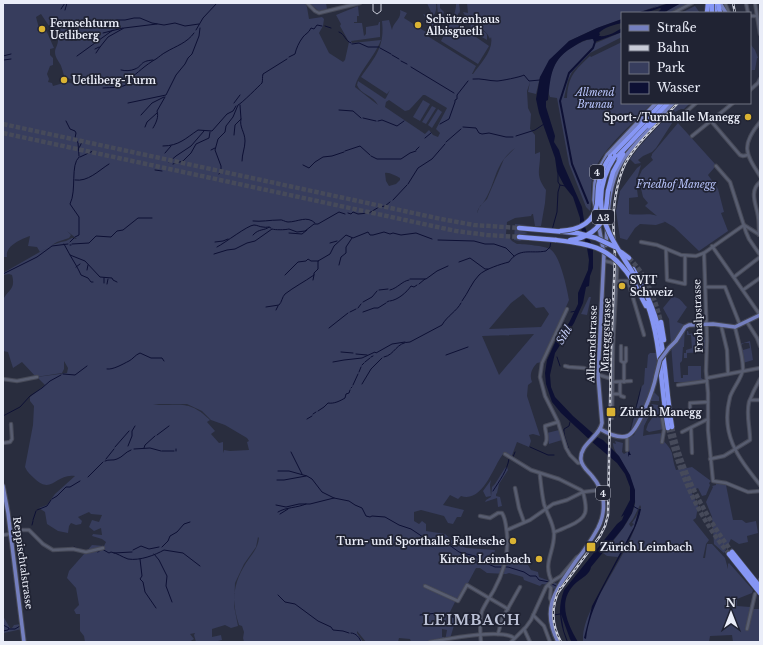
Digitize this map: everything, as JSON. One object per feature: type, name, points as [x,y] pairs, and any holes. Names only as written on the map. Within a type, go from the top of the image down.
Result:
[{"type":"highway","name":"A3","points":[[560,231],[579,228],[587,223],[596,206],[600,177],[604,167],[615,158],[630,137],[659,104]]},
{"type":"highway","points":[[666,377],[658,326],[651,304],[614,240],[605,214],[603,201],[605,185],[615,158],[667,104]]},
{"type":"highway","points":[[639,134],[660,118]]},
{"type":"highway","points":[[518,237],[572,240],[582,238],[590,233],[598,226],[604,215],[615,158]]},
{"type":"highway","name":"A3","points":[[519,228],[584,234],[600,239],[619,250],[629,258]]},
{"type":"highway","points":[[556,240],[588,245],[605,252],[622,266],[639,291],[654,324]]},
{"type":"highway","points":[[640,284],[654,324],[663,398],[670,427],[665,349],[661,322]]},
{"type":"highway","points":[[757,593],[730,553],[760,587]]},
{"type":"main road","points":[[719,3],[725,12]]},
{"type":"main road","name":"Allmendstrasse","points":[[604,254],[594,196],[595,183],[599,169],[604,158],[612,149],[659,104]]},
{"type":"main road","name":"Allmendstrasse","points":[[600,430],[602,423],[598,375],[604,254],[612,188],[620,164],[629,151],[672,104]]},
{"type":"main road","points":[[600,225],[603,228],[607,226]]},
{"type":"main road","points":[[582,463],[582,454],[600,430],[618,436],[628,436],[634,431],[654,385],[660,358],[676,341],[686,326],[691,324],[706,324],[735,327],[740,326],[760,315]]},
{"type":"main road","name":"4","points":[[558,642],[551,622],[552,603],[558,586],[601,523],[604,512],[604,500],[601,490],[595,479],[582,463]]},
{"type":"main road","name":"Reppischtalstrasse","points":[[3,486],[8,513],[24,642]]},
{"type":"street","points":[[308,3],[314,11],[320,13],[360,3]]},
{"type":"street","points":[[675,12],[692,3]]},
{"type":"street","points":[[724,3],[728,12]]},
{"type":"street","points":[[755,3],[760,34]]},
{"type":"street","points":[[751,16],[757,16]]},
{"type":"street","points":[[751,89],[760,79]]},
{"type":"street","points":[[686,112],[695,104]]},
{"type":"street","points":[[692,136],[733,104]]},
{"type":"street","points":[[711,121],[740,155],[748,155]]},
{"type":"street","points":[[760,122],[747,144],[748,155],[760,176]]},
{"type":"street","points":[[716,166],[730,182],[749,239],[760,256],[734,277]]},
{"type":"street","points":[[760,182],[756,186],[754,194],[760,235]]},
{"type":"street","points":[[744,225],[760,235]]},
{"type":"street","points":[[641,242],[657,245],[685,256],[696,256],[704,253],[744,225]]},
{"type":"street","points":[[712,246],[760,315]]},
{"type":"street","points":[[666,249],[667,280],[685,284],[685,256]]},
{"type":"street","name":"Frohalpstrasse","points":[[704,253],[708,418],[713,482],[726,483],[748,492],[760,491]]},
{"type":"street","name":"Maneggstrasse","points":[[604,261],[611,262],[615,265],[617,270],[612,381],[612,418]]},
{"type":"street","points":[[743,290],[760,278]]},
{"type":"street","points":[[616,281],[628,281],[644,335]]},
{"type":"street","points":[[705,287],[725,287],[740,326]]},
{"type":"street","points":[[567,309],[542,363],[540,372],[545,396],[558,422],[568,454],[578,464],[582,463]]},
{"type":"street","points":[[747,322],[756,335],[760,346]]},
{"type":"street","points":[[721,325],[727,350],[728,374]]},
{"type":"street","points":[[735,327],[740,346],[743,371],[732,390],[728,409],[728,431],[734,449],[760,485]]},
{"type":"street","points":[[621,346],[621,361],[624,363]]},
{"type":"street","points":[[624,382],[626,348]]},
{"type":"street","points":[[565,366],[584,368],[612,381],[631,381]]},
{"type":"street","points":[[678,385],[760,368]]},
{"type":"street","points":[[3,379],[16,380],[37,377]]},
{"type":"street","points":[[710,459],[724,456],[750,440],[748,414],[750,400],[760,379]]},
{"type":"street","points":[[620,382],[620,394]]},
{"type":"street","points":[[612,394],[620,394],[624,397]]},
{"type":"street","points":[[750,400],[760,400]]},
{"type":"street","points":[[690,412],[690,403],[708,402]]},
{"type":"street","points":[[662,417],[664,430],[662,442]]},
{"type":"street","points":[[682,432],[708,418]]},
{"type":"street","points":[[545,444],[547,443],[547,436],[545,426],[558,422]]},
{"type":"street","points":[[3,443],[10,442],[12,439],[11,424]]},
{"type":"street","points":[[691,428],[692,453]]},
{"type":"street","points":[[627,450],[628,436]]},
{"type":"street","points":[[505,454],[531,470],[559,479],[582,490],[586,508],[583,518],[579,522],[554,532]]},
{"type":"street","points":[[540,474],[546,509],[554,532],[554,539],[548,564],[551,588],[550,598],[552,603]]},
{"type":"street","points":[[515,488],[519,508],[524,522]]},
{"type":"street","points":[[506,530],[534,517],[553,504],[567,500],[583,492],[601,490]]},
{"type":"street","points":[[480,516],[490,518],[498,513],[502,513],[504,516],[508,548],[503,571],[481,616],[480,642]]},
{"type":"street","points":[[3,535],[10,532],[29,530],[43,544],[53,550],[73,549],[86,552],[103,548]]},
{"type":"street","points":[[511,642],[531,620],[550,583],[561,576],[580,555]]},
{"type":"street","points":[[425,586],[458,601],[467,584],[508,609]]},
{"type":"street","points":[[498,634],[500,623],[520,587]]},
{"type":"street","points":[[746,629],[757,593]]},
{"type":"street","points":[[533,615],[544,626],[550,642]]},
{"type":"street","points":[[524,629],[530,642]]},
{"type":"street","points":[[430,642],[498,634],[511,636],[514,638]]},
{"type":"green space","points":[[3,3],[305,3],[309,19],[322,17],[324,19],[323,26],[319,33],[329,53],[343,62],[345,60],[349,42],[336,15],[358,6],[359,16],[357,16],[357,22],[354,23],[362,23],[364,36],[366,34],[366,27],[378,25],[380,22],[380,37],[351,41],[352,43],[381,40],[359,76],[355,87],[378,105],[373,99],[361,91],[357,85],[358,81],[385,99],[386,98],[390,90],[387,94],[361,77],[378,51],[382,38],[382,21],[389,20],[392,30],[400,16],[400,10],[407,13],[404,18],[429,34],[429,37],[476,66],[473,74],[488,52],[491,37],[490,39],[485,31],[469,19],[463,12],[468,13],[467,3],[670,3],[658,6],[666,6],[650,10],[657,6],[640,12],[621,12],[621,19],[597,28],[569,41],[540,77],[536,94],[528,92],[530,82],[527,91],[528,108],[531,114],[530,129],[535,135],[535,154],[540,152],[539,175],[540,180],[546,190],[545,203],[541,226],[535,226],[532,214],[531,216],[515,218],[507,222],[506,234],[517,244],[544,247],[554,252],[560,265],[569,300],[542,362],[537,363],[532,369],[532,382],[528,385],[527,396],[540,436],[533,434],[529,435],[531,441],[529,447],[517,442],[511,458],[505,452],[503,453],[486,482],[475,494],[469,497],[461,496],[458,499],[450,495],[443,505],[464,510],[461,517],[457,517],[453,524],[448,523],[444,516],[421,510],[414,512],[414,521],[419,524],[422,521],[426,524],[426,531],[445,534],[454,542],[466,548],[495,550],[494,554],[490,554],[488,557],[495,560],[508,559],[528,565],[531,570],[538,572],[539,577],[558,584],[554,589],[549,585],[542,584],[540,586],[524,580],[523,577],[509,573],[487,573],[480,568],[476,568],[448,616],[456,619],[449,642],[436,642],[445,641],[447,630],[442,629],[442,637],[444,637],[444,639],[426,642],[411,642],[410,639],[399,638],[398,642],[366,642],[357,631],[363,642],[244,642],[244,632],[242,626],[239,625],[236,616],[238,626],[231,628],[225,625],[212,629],[212,637],[221,635],[222,640],[214,642],[196,642],[194,635],[195,633],[190,634],[194,639],[189,642],[85,642],[84,636],[80,631],[80,614],[76,614],[74,610],[79,605],[76,588],[67,578],[69,571],[92,545],[104,546],[106,542],[92,536],[93,534],[102,535],[101,528],[94,531],[89,527],[92,520],[99,522],[102,515],[91,514],[89,512],[78,517],[82,521],[81,524],[76,525],[71,523],[68,533],[58,531],[47,524],[45,512],[39,508],[47,505],[55,494],[75,476],[63,477],[46,485],[35,479],[26,469],[25,467],[33,425],[34,406],[30,401],[30,397],[45,385],[37,377],[67,373],[68,368],[64,361],[64,369],[62,373],[36,377],[22,362],[13,368],[8,352],[3,351],[2,304],[5,296],[12,287],[13,280],[12,275],[3,275],[3,273],[40,252],[37,247],[28,246],[30,236],[11,246],[7,253],[7,257],[3,257]],"holes":[[[41,14],[49,26],[52,24],[54,25],[58,40],[55,54],[65,78],[78,80],[78,85],[67,82],[53,86],[52,83],[48,82],[49,79],[47,74],[50,66],[53,65],[53,58],[50,55],[50,49],[54,48],[46,30],[40,32],[36,17]],[[423,95],[447,108],[436,129],[440,133],[438,137],[433,135],[429,130],[425,134],[385,107],[386,102],[389,100],[405,111],[409,110]],[[504,159],[487,199],[482,204],[499,166]],[[385,173],[400,178],[400,180],[396,184],[389,186],[386,181]],[[67,231],[77,239],[72,238],[48,247],[69,238],[71,235]],[[523,294],[536,308],[544,307],[549,314],[541,327],[489,329],[511,303]],[[534,334],[499,375],[482,336]],[[187,404],[202,411],[211,420],[225,425],[247,438],[249,441],[247,442],[249,450],[224,450],[223,453],[223,442],[219,443],[211,434],[215,431],[207,422],[210,420],[203,413],[190,406],[153,405]],[[256,547],[238,578],[234,597],[235,583],[244,564]]]},
{"type":"green space","points":[[309,3],[326,3],[327,9],[319,11]]},
{"type":"green space","points":[[427,3],[436,3],[436,11],[430,19],[427,20],[423,14],[429,16],[431,12]]},
{"type":"green space","points":[[437,3],[440,3],[440,8],[444,12],[435,35],[437,38],[432,35],[438,15]]},
{"type":"green space","points":[[456,3],[459,3],[460,11],[454,22],[489,46],[478,64],[441,41],[455,12]]},
{"type":"green space","points":[[681,3],[691,3],[673,12],[667,11]]},
{"type":"green space","points":[[695,6],[699,12],[683,12]]},
{"type":"green space","points":[[435,16],[431,34],[428,32],[432,26],[428,21]]},
{"type":"green space","points":[[471,23],[486,33],[487,40],[470,30]]},
{"type":"green space","name":"Allmend Brunau","points":[[621,32],[621,38],[590,53],[572,72],[568,80],[564,98],[567,98],[569,84],[573,74],[590,56],[591,57],[621,42],[621,104],[651,104],[619,136],[597,164],[592,179],[590,211],[586,207],[569,164],[557,98],[550,97],[548,90],[555,64],[565,52],[587,40],[594,39],[596,43]]},
{"type":"green space","points":[[751,45],[758,58],[755,70],[751,71]]},
{"type":"green space","points":[[423,100],[430,104],[420,121],[413,117]]},
{"type":"green space","points":[[678,104],[689,104],[684,109],[675,112],[673,109]]},
{"type":"green space","points":[[432,106],[436,108],[426,124],[422,122]]},
{"type":"green space","points":[[438,109],[442,112],[432,128],[428,125]]},
{"type":"green space","points":[[672,111],[674,113],[674,120],[656,148],[638,160],[641,163],[635,164],[630,159]]},
{"type":"green space","name":"Friedhof Manegg","points":[[678,123],[715,164],[714,168],[708,175],[718,189],[724,212],[721,213],[728,231],[699,251],[674,227],[662,220],[665,222],[656,225],[640,224],[635,228],[627,240],[620,238],[616,211],[620,191],[637,168],[641,165],[636,182],[638,197],[629,198],[629,214],[651,214],[657,216],[645,206],[648,203],[643,197],[640,184],[637,181],[642,170],[653,160],[651,157],[652,154]]},
{"type":"green space","points":[[515,224],[527,225],[518,227],[518,230],[528,233],[518,236],[517,238],[522,240],[520,241],[514,240]]},
{"type":"green space","points":[[589,297],[591,297],[587,315],[581,314]]},
{"type":"green space","points":[[672,297],[679,299],[687,307],[677,322],[685,325],[684,347],[682,361],[680,363],[681,378],[683,378],[683,375],[688,375],[688,366],[701,366],[701,378],[704,380],[674,382],[669,319],[663,308]]},
{"type":"green space","points":[[687,331],[689,334],[694,333],[695,338],[705,337],[706,352],[687,353],[687,358],[684,358],[684,353],[686,353],[686,350],[692,348],[691,335],[687,335]]},
{"type":"green space","points":[[750,341],[753,360],[743,363],[741,346],[743,350],[750,348],[749,343],[740,344]]},
{"type":"green space","points":[[650,353],[656,353],[657,363],[651,389],[659,397],[659,401],[651,401],[649,404],[646,403],[631,430],[642,386],[644,384],[645,368],[647,368],[648,355]]},
{"type":"green space","points":[[652,404],[658,405],[664,429],[649,432],[646,430],[654,415],[650,408]]},
{"type":"green space","points":[[644,411],[648,411],[649,416],[644,426],[643,436],[663,433],[662,439],[672,453],[676,470],[692,467],[711,481],[709,483],[710,485],[706,495],[702,496],[698,488],[691,491],[698,506],[696,518],[693,520],[709,540],[706,544],[703,558],[705,558],[707,544],[712,544],[725,558],[728,569],[729,563],[753,590],[752,593],[737,599],[737,606],[753,606],[754,609],[760,609],[760,642],[733,642],[732,635],[710,636],[709,642],[583,642],[583,634],[590,611],[627,546],[639,516],[640,505],[629,524],[631,527],[634,524],[632,523],[639,511],[634,527],[618,557],[607,556],[603,553],[623,528],[635,506],[631,486],[613,443],[616,444],[615,441],[623,443],[622,452],[624,454],[627,452],[628,438],[634,435]]},
{"type":"green space","points":[[559,430],[562,440],[549,444],[547,433]]},
{"type":"green space","points":[[507,467],[508,470],[499,484],[496,494],[496,496],[500,497],[502,506],[498,507],[497,498],[485,502],[491,497],[492,487]]},
{"type":"green space","points":[[491,480],[491,496],[486,497],[483,491]]},
{"type":"green space","points":[[716,483],[726,485],[733,520],[742,520],[746,523],[756,521],[758,533],[747,536],[748,542],[739,544],[731,539],[724,553],[714,544],[712,517],[706,502],[713,487],[712,486],[716,485]]},
{"type":"green space","points":[[3,616],[10,628],[14,625],[21,624],[22,629],[4,633],[3,637]]},
{"type":"water","points":[[670,3],[681,3],[665,12],[658,12],[661,9],[660,8],[648,12],[640,12]]},
{"type":"water","name":"Sihl","points":[[621,19],[621,23],[609,26],[599,33],[599,36],[614,33],[621,29],[621,32],[595,42],[594,39],[585,40],[568,50],[557,61],[550,82],[548,100],[546,101],[546,107],[555,136],[554,142],[559,150],[563,164],[582,207],[585,227],[593,249],[593,268],[589,286],[586,287],[583,303],[574,323],[555,353],[550,375],[551,387],[555,397],[573,416],[597,437],[603,440],[619,456],[630,475],[635,490],[635,502],[632,513],[623,528],[587,574],[577,582],[567,596],[565,604],[567,619],[578,642],[572,642],[570,639],[561,614],[567,642],[563,629],[560,616],[564,590],[617,524],[622,520],[624,515],[621,517],[630,500],[630,487],[625,474],[617,463],[561,413],[552,402],[546,384],[545,373],[547,360],[558,336],[569,323],[578,304],[578,293],[588,270],[589,260],[580,225],[580,218],[573,197],[565,187],[557,172],[555,158],[539,113],[536,99],[540,77],[549,60],[569,41],[597,28]]},
{"type":"water","points":[[641,386],[630,432],[629,440],[629,434]]},
{"type":"water","points":[[629,442],[631,455],[628,457]]},
{"type":"water","points":[[639,509],[641,509],[634,530],[596,604],[588,627],[586,639],[584,638],[592,606],[634,527]]},
{"type":"waterway","points":[[61,9],[65,3]]},
{"type":"waterway","points":[[65,10],[67,3]]},
{"type":"waterway","points":[[196,30],[203,18],[217,3]]},
{"type":"waterway","points":[[111,23],[117,20],[140,18],[152,23],[164,25],[175,23],[185,26],[199,24]]},
{"type":"waterway","points":[[100,47],[108,37],[124,28],[157,24]]},
{"type":"waterway","points":[[289,57],[295,54],[300,41],[311,28],[314,29],[317,25],[322,26]]},
{"type":"waterway","points":[[325,26],[331,28]]},
{"type":"waterway","points":[[103,33],[123,28]]},
{"type":"waterway","points":[[128,103],[166,95],[176,75],[192,54],[199,36],[200,28]]},
{"type":"waterway","points":[[77,56],[113,30]]},
{"type":"waterway","points":[[339,32],[343,34],[347,41],[351,43]]},
{"type":"waterway","points":[[103,88],[120,87],[126,85],[129,83],[129,79],[145,66],[185,42],[194,33]]},
{"type":"waterway","points":[[588,203],[572,164],[560,101],[569,73],[593,48],[595,42],[594,39]]},
{"type":"waterway","points":[[352,44],[359,43],[368,47],[379,47]]},
{"type":"waterway","points":[[95,49],[99,47]]},
{"type":"waterway","points":[[96,53],[100,47]]},
{"type":"waterway","points":[[380,48],[391,54]]},
{"type":"waterway","points":[[3,56],[11,54]]},
{"type":"waterway","points":[[392,55],[399,59]]},
{"type":"waterway","points":[[4,60],[11,59]]},
{"type":"waterway","points":[[219,174],[221,171],[221,166],[215,150],[218,139],[225,132],[226,126],[233,117],[238,105],[262,83],[263,74],[287,59]]},
{"type":"waterway","points":[[121,70],[133,70],[143,62],[153,60]]},
{"type":"waterway","points":[[401,61],[407,64]]},
{"type":"waterway","points":[[411,67],[454,93]]},
{"type":"waterway","points":[[473,79],[497,81],[524,75],[529,81],[540,80]]},
{"type":"waterway","points":[[440,124],[449,119],[455,100],[457,99],[457,95],[468,81]]},
{"type":"waterway","points":[[234,103],[240,95]]},
{"type":"waterway","points":[[141,115],[152,103],[164,97]]},
{"type":"waterway","points":[[153,128],[157,118],[157,111],[165,97]]},
{"type":"waterway","points":[[234,135],[235,125],[241,119],[240,105]]},
{"type":"waterway","points":[[163,146],[174,145],[186,139],[198,130],[212,131],[227,114],[233,111],[236,106]]},
{"type":"waterway","points":[[339,110],[353,111],[361,118]]},
{"type":"waterway","points":[[145,127],[147,122],[157,113]]},
{"type":"waterway","points":[[363,118],[376,121]]},
{"type":"waterway","points":[[241,119],[245,141],[242,161]]},
{"type":"waterway","points":[[378,121],[382,120],[397,126],[404,121]]},
{"type":"waterway","points":[[66,121],[70,129],[76,133],[75,138],[78,143],[79,156]]},
{"type":"waterway","points":[[516,136],[535,130],[544,124]]},
{"type":"waterway","points":[[463,127],[476,128],[479,133],[482,134],[489,133],[513,137]]},
{"type":"waterway","points":[[446,142],[461,129]]},
{"type":"waterway","points":[[169,162],[191,146],[204,131]]},
{"type":"waterway","points":[[173,164],[183,161],[191,153],[196,144],[209,138],[210,132]]},
{"type":"waterway","points":[[425,138],[431,133]]},
{"type":"waterway","points":[[79,148],[83,140]]},
{"type":"waterway","points":[[408,184],[418,168],[432,159],[445,144]]},
{"type":"waterway","points":[[165,153],[171,146]]},
{"type":"waterway","points":[[345,151],[360,146],[370,155]]},
{"type":"waterway","points":[[416,150],[419,147]]},
{"type":"waterway","points":[[211,150],[215,148]]},
{"type":"waterway","points":[[80,157],[93,151]]},
{"type":"waterway","points":[[371,156],[377,159],[401,159],[416,151]]},
{"type":"waterway","points":[[303,165],[309,168],[323,157],[344,152]]},
{"type":"waterway","points":[[75,237],[79,235],[79,217],[70,204],[73,192],[75,166],[79,157]]},
{"type":"waterway","points":[[75,180],[89,178],[109,164]]},
{"type":"waterway","points":[[155,170],[162,171]]},
{"type":"waterway","points":[[558,173],[558,182],[560,185]]},
{"type":"waterway","points":[[393,200],[407,185]]},
{"type":"waterway","points":[[552,230],[557,212],[558,192],[560,185],[565,186]]},
{"type":"waterway","points":[[348,213],[369,213],[379,207],[385,206],[390,202]]},
{"type":"waterway","points":[[214,254],[235,249],[255,241],[272,229],[289,229],[297,232],[305,231],[314,224],[318,224],[339,212],[345,214]]},
{"type":"waterway","points":[[72,244],[89,243],[96,236],[111,237],[117,231],[123,230],[138,218],[152,218]]},
{"type":"waterway","points":[[253,221],[280,220],[292,222],[309,219],[315,223]]},
{"type":"waterway","points":[[217,247],[251,226],[255,225],[271,228]]},
{"type":"waterway","points":[[253,235],[257,231],[269,227]]},
{"type":"waterway","points":[[289,233],[302,234],[307,230]]},
{"type":"waterway","points":[[266,307],[279,305],[285,294],[314,275],[318,269],[318,261],[330,254],[334,246],[346,235],[353,238],[368,232],[370,235],[384,232],[401,235],[416,233],[432,239]]},
{"type":"waterway","points":[[70,242],[74,238]]},
{"type":"waterway","points":[[339,265],[341,257],[346,253],[346,247],[352,238]]},
{"type":"waterway","points":[[215,242],[228,239]]},
{"type":"waterway","points":[[438,240],[474,241],[485,244],[494,244],[506,248],[514,256]]},
{"type":"waterway","points":[[330,243],[337,241]]},
{"type":"waterway","points":[[462,301],[479,275],[493,267],[509,262],[517,254],[546,251],[550,247],[551,241]]},
{"type":"waterway","points":[[64,244],[70,255],[85,261],[100,277],[112,278],[117,282]]},
{"type":"waterway","points":[[3,274],[37,257],[52,246],[68,244]]},
{"type":"waterway","points":[[70,255],[81,275],[93,282]]},
{"type":"waterway","points":[[459,262],[470,258],[485,269],[488,269]]},
{"type":"waterway","points":[[285,275],[298,262],[306,261],[308,259],[311,261],[318,261]]},
{"type":"waterway","points":[[76,267],[80,264]]},
{"type":"waterway","points":[[87,270],[88,265]]},
{"type":"waterway","points":[[410,279],[426,279],[437,271],[448,266]]},
{"type":"waterway","points":[[313,280],[314,275]]},
{"type":"waterway","points":[[104,278],[104,283]]},
{"type":"waterway","points":[[107,284],[108,279]]},
{"type":"waterway","points":[[419,284],[425,279]]},
{"type":"waterway","points":[[390,290],[409,280]]},
{"type":"waterway","points":[[390,301],[402,295],[411,286],[414,287],[417,285]]},
{"type":"waterway","points":[[379,290],[388,289]]},
{"type":"waterway","points":[[363,302],[372,297],[377,291]]},
{"type":"waterway","points":[[363,312],[378,308],[386,303]]},
{"type":"waterway","points":[[384,357],[391,354],[402,344],[410,342],[442,325],[461,303]]},
{"type":"waterway","points":[[358,308],[361,304]]},
{"type":"waterway","points":[[276,310],[278,306]]},
{"type":"waterway","points":[[350,312],[356,309]]},
{"type":"waterway","name":"Sihl","points":[[571,312],[576,311]]},
{"type":"waterway","points":[[329,328],[348,313]]},
{"type":"waterway","points":[[333,362],[362,358],[375,352],[376,353],[392,344],[405,342]]},
{"type":"waterway","points":[[446,355],[468,347]]},
{"type":"waterway","points":[[341,352],[353,353]]},
{"type":"waterway","points":[[107,369],[112,369],[121,365],[140,353],[151,358],[162,358],[164,361]]},
{"type":"waterway","points":[[356,354],[367,355]]},
{"type":"waterway","points":[[557,357],[560,366]]},
{"type":"waterway","points":[[365,362],[370,358]]},
{"type":"waterway","points":[[362,384],[371,369],[382,358]]},
{"type":"waterway","points":[[63,374],[75,375],[87,366]]},
{"type":"waterway","points":[[359,372],[361,367]]},
{"type":"waterway","points":[[353,385],[358,374]]},
{"type":"waterway","points":[[3,416],[20,407],[30,396],[50,381],[61,375]]},
{"type":"waterway","points":[[318,411],[328,403],[335,403],[345,398],[346,394],[349,393],[350,390]]},
{"type":"waterway","points":[[307,419],[312,416]]},
{"type":"waterway","points":[[569,451],[564,429],[569,426],[570,422]]},
{"type":"waterway","points":[[128,446],[135,426]]},
{"type":"waterway","points":[[157,435],[169,426]]},
{"type":"waterway","points":[[115,447],[129,431]]},
{"type":"waterway","points":[[144,448],[145,445],[155,436]]},
{"type":"waterway","points":[[530,447],[548,455],[554,455]]},
{"type":"waterway","points":[[134,449],[150,448],[161,451]]},
{"type":"waterway","points":[[106,459],[114,449]]},
{"type":"waterway","points":[[105,461],[116,460],[131,450]]},
{"type":"waterway","points":[[162,451],[174,451]]},
{"type":"waterway","points":[[291,452],[302,474]]},
{"type":"waterway","points":[[513,457],[515,452]]},
{"type":"waterway","points":[[493,491],[501,479],[509,459]]},
{"type":"waterway","points":[[88,477],[103,462]]},
{"type":"waterway","points":[[278,471],[289,471],[307,476],[312,479],[322,492],[334,498],[349,501],[362,508],[366,516],[385,517],[399,525],[411,529],[426,539],[441,539],[459,552],[475,556],[495,567],[508,567],[524,572],[530,576],[536,576],[539,580],[549,582]]},
{"type":"waterway","points":[[277,480],[306,476]]},
{"type":"waterway","points":[[52,499],[66,487],[70,487],[80,481]]},
{"type":"waterway","points":[[276,505],[286,507],[299,504],[310,504],[334,498]]},
{"type":"waterway","points":[[37,510],[47,506],[51,500]]},
{"type":"waterway","points":[[278,512],[284,509],[306,504]]},
{"type":"waterway","points":[[633,506],[638,509]]},
{"type":"waterway","points":[[280,514],[288,509]]},
{"type":"waterway","points":[[33,520],[36,511]]},
{"type":"waterway","points":[[32,525],[33,521]]},
{"type":"waterway","points":[[162,547],[168,541],[170,536],[177,532],[184,524],[190,522]]},
{"type":"waterway","points":[[31,530],[35,534]]},
{"type":"waterway","points":[[133,550],[141,546],[149,549],[159,547]]},
{"type":"waterway","points":[[74,547],[80,549]]},
{"type":"waterway","points":[[95,551],[98,552],[102,549],[109,553],[111,552],[128,559],[137,559],[147,557],[164,550],[183,553],[200,566]]},
{"type":"waterway","points":[[114,553],[132,552]]},
{"type":"waterway","points":[[154,554],[159,560],[167,576],[166,586],[172,602]]},
{"type":"waterway","points":[[140,559],[142,576],[140,579],[143,582],[145,592],[156,608]]},
{"type":"waterway","points":[[552,584],[558,587]]},
{"type":"waterway","points":[[278,595],[285,602],[295,604],[318,621],[331,627],[333,630],[349,633]]},
{"type":"waterway","points":[[420,615],[437,613],[465,620],[478,619]]},
{"type":"waterway","points":[[554,615],[560,614]]},
{"type":"waterway","points":[[3,619],[3,624]]},
{"type":"waterway","points":[[3,625],[9,628],[8,630],[3,631]]},
{"type":"waterway","points":[[9,629],[15,629],[20,626]]},
{"type":"waterway","points":[[351,633],[358,636],[361,642]]},
{"type":"tunnel","points":[[3,124],[441,219],[474,225],[519,228]]},
{"type":"tunnel","points":[[3,133],[456,231],[519,237]]},
{"type":"tunnel","points":[[629,258],[641,272],[650,288],[661,322]]},
{"type":"tunnel","points":[[672,427],[682,461],[695,492],[712,523],[732,552]]},
{"type":"tunnel","points":[[668,428],[678,462],[691,494],[708,525],[729,554]]},
{"type":"tram line","points":[[373,3],[373,11],[377,14],[381,11],[381,3]]},
{"type":"railway","points":[[733,3],[735,12]]},
{"type":"railway","points":[[613,221],[616,192],[620,177],[629,156],[642,140],[677,104]]},
{"type":"railway","points":[[557,594],[600,536],[608,515],[611,350],[615,258],[613,217]]},
{"type":"railway","points":[[560,588],[555,602],[553,615],[555,628],[561,642]]},
{"type":"place","name":"Schützenhaus Albisgüetli","points":[[418,25]]},
{"type":"place","name":"Fernsehturm Uetliberg","points":[[42,29]]},
{"type":"place","name":"Uetliberg-Turm","points":[[64,80]]},
{"type":"place","name":"Sport-/Turnhalle Manegg","points":[[748,117]]},
{"type":"place","name":"SVIT Schweiz","points":[[622,286]]},
{"type":"place","name":"Zürich Manegg","points":[[611,412]]},
{"type":"place","name":"Turn- und Sporthalle Falletsche","points":[[513,541]]},
{"type":"place","name":"Zürich Leimbach","points":[[591,547]]},
{"type":"place","name":"Kirche Leimbach","points":[[539,559]]},
{"type":"district","name":"LEIMBACH","points":[[472,620]]}]
